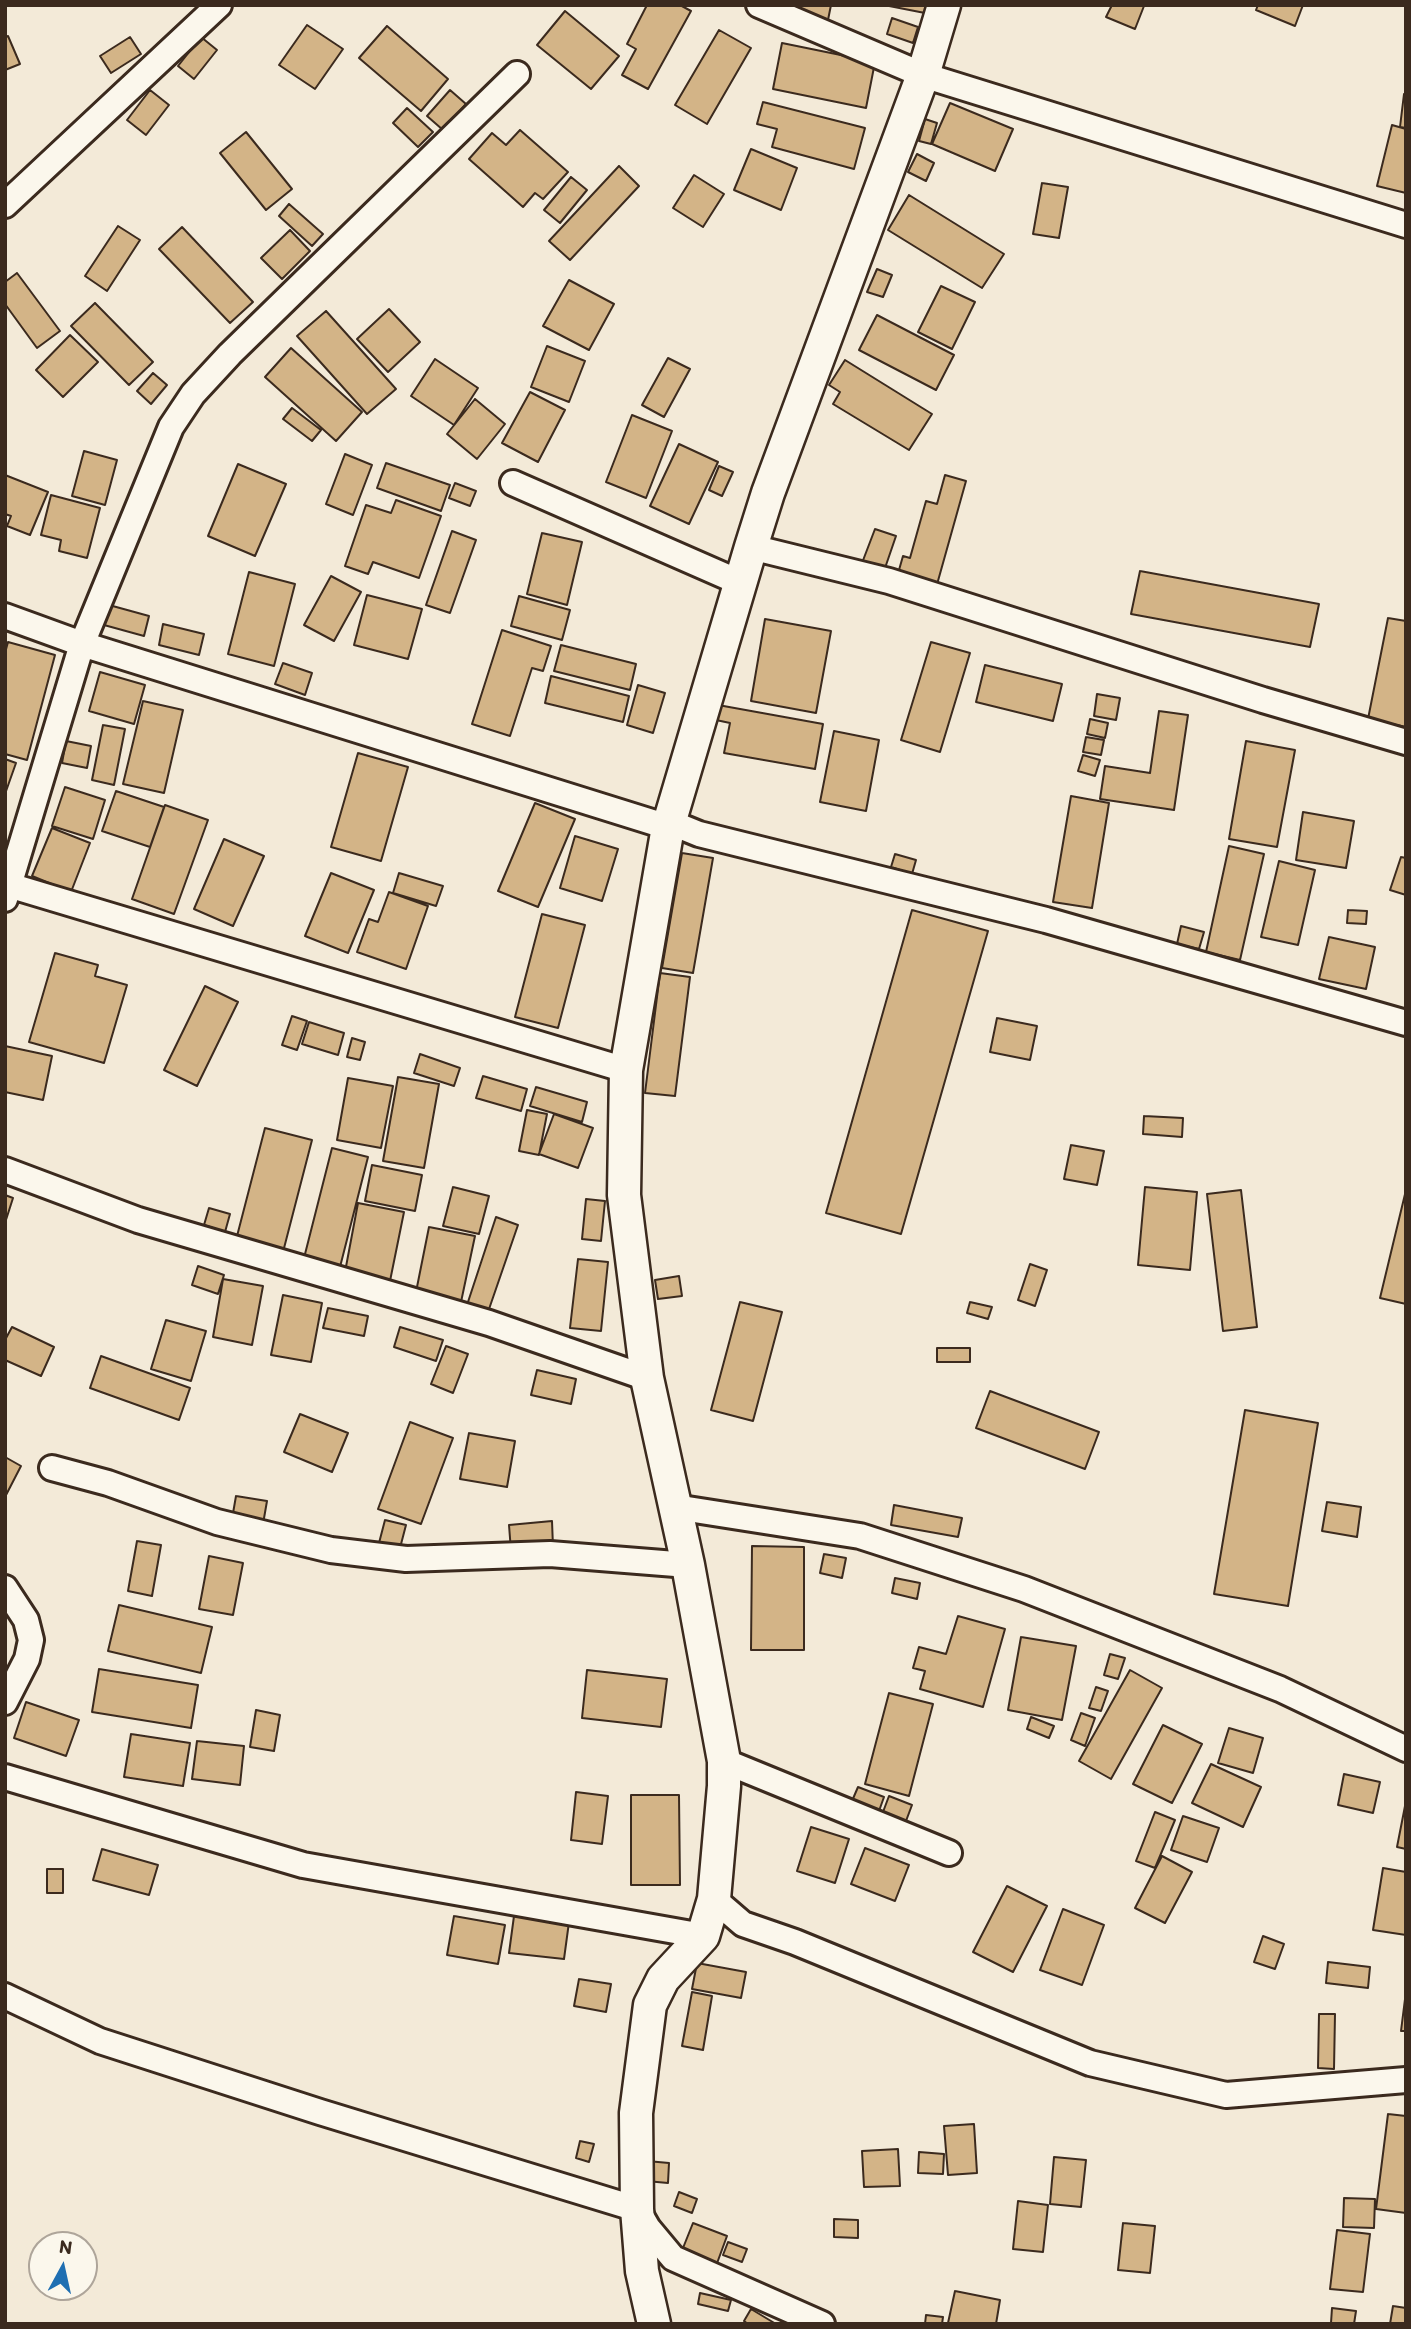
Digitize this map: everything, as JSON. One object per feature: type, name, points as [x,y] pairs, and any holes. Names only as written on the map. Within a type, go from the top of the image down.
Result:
[{"type":"street","points":[[5,205],[219,5]]},
{"type":"street","points":[[759,5],[923,75],[1406,225]]},
{"type":"street","points":[[653,2324],[642,2270],[636,2209],[636,2113],[650,2005],[663,1979],[703,1936],[714,1899],[724,1761],[688,1565],[647,1378],[624,1195],[626,1070],[668,827],[751,547],[773,480],[923,75],[944,5]]},
{"type":"street","points":[[517,74],[240,344],[193,394],[172,428],[82,644],[7,889],[626,1070]]},
{"type":"street","points":[[513,483],[741,583]]},
{"type":"street","points":[[751,547],[890,581],[1406,742]]},
{"type":"street","points":[[5,616],[82,644],[668,827],[677,825],[699,834],[1046,920],[1406,1023]]},
{"type":"street","points":[[5,1171],[138,1220],[489,1323],[647,1378]]},
{"type":"street","points":[[52,1468],[108,1483],[217,1522],[331,1550],[406,1559],[550,1554],[688,1565]]},
{"type":"street","points":[[675,1507],[860,1536],[1011,1585],[1280,1689],[1406,1749]]},
{"type":"street","points":[[5,1588],[26,1620],[31,1640],[27,1659],[5,1702]]},
{"type":"street","points":[[724,1761],[949,1853]]},
{"type":"street","points":[[5,1777],[303,1865],[703,1936]]},
{"type":"street","points":[[714,1899],[743,1924],[794,1942],[1090,2063],[1226,2095],[1406,2080]]},
{"type":"street","points":[[5,1996],[113,2045],[636,2209],[673,2258],[822,2324]]},
{"type":"building","points":[[647,5],[680,5],[691,11],[648,89],[622,75],[636,49],[627,44]]},
{"type":"building","points":[[801,5],[831,5],[828,20],[800,13]]},
{"type":"building","points":[[884,5],[932,5],[930,14]]},
{"type":"building","points":[[1112,5],[1144,6],[1135,29],[1106,17]]},
{"type":"building","points":[[1258,5],[1303,5],[1295,26],[1256,10]]},
{"type":"building","points":[[565,11],[619,56],[591,89],[537,45]]},
{"type":"building","points":[[892,18],[918,27],[913,43],[887,34]]},
{"type":"building","points":[[307,25],[343,49],[315,89],[279,65]]},
{"type":"building","points":[[387,26],[448,79],[421,111],[359,58]]},
{"type":"building","points":[[719,30],[751,48],[707,124],[675,105]]},
{"type":"building","points":[[8,36],[20,64],[5,70],[5,37]]},
{"type":"building","points":[[130,37],[141,54],[111,73],[100,56]]},
{"type":"building","points":[[201,37],[217,50],[194,79],[178,66]]},
{"type":"building","points":[[782,43],[875,62],[866,108],[773,89]]},
{"type":"building","points":[[150,90],[169,105],[146,135],[127,120]]},
{"type":"building","points":[[450,90],[466,104],[443,130],[427,116]]},
{"type":"building","points":[[1406,94],[1406,128],[1400,127]]},
{"type":"building","points":[[763,102],[865,128],[854,169],[772,147],[777,129],[757,124]]},
{"type":"building","points":[[950,103],[1013,129],[995,171],[932,144]]},
{"type":"building","points":[[407,108],[433,132],[418,147],[393,123]]},
{"type":"building","points":[[925,119],[937,123],[931,144],[919,141]]},
{"type":"building","points":[[1392,125],[1406,129],[1406,193],[1377,186]]},
{"type":"building","points":[[520,130],[568,172],[543,199],[535,193],[523,207],[469,159],[492,133],[506,145]]},
{"type":"building","points":[[246,132],[292,189],[266,210],[220,153]]},
{"type":"building","points":[[751,149],[797,168],[781,210],[734,190]]},
{"type":"building","points":[[917,154],[934,163],[926,181],[908,172]]},
{"type":"building","points":[[619,166],[639,186],[570,260],[549,241]]},
{"type":"building","points":[[694,175],[724,194],[703,227],[673,208]]},
{"type":"building","points":[[571,177],[587,190],[560,223],[544,210]]},
{"type":"building","points":[[1042,183],[1068,187],[1059,238],[1033,234]]},
{"type":"building","points":[[909,195],[1004,254],[982,288],[888,230]]},
{"type":"building","points":[[289,204],[323,234],[312,246],[279,216]]},
{"type":"building","points":[[118,226],[140,240],[107,291],[85,276]]},
{"type":"building","points":[[182,227],[253,302],[230,323],[159,249]]},
{"type":"building","points":[[290,230],[310,251],[282,279],[261,258]]},
{"type":"building","points":[[877,269],[892,275],[883,297],[867,292]]},
{"type":"building","points":[[17,273],[60,331],[37,348],[5,304],[5,282]]},
{"type":"building","points":[[569,280],[614,304],[589,350],[543,326]]},
{"type":"building","points":[[941,286],[975,302],[952,349],[918,332]]},
{"type":"building","points":[[95,303],[153,362],[129,385],[71,326]]},
{"type":"building","points":[[389,309],[420,342],[388,372],[357,339]]},
{"type":"building","points":[[326,311],[396,389],[367,414],[297,336]]},
{"type":"building","points":[[877,315],[954,355],[936,390],[859,350]]},
{"type":"building","points":[[70,335],[98,362],[63,397],[36,370]]},
{"type":"building","points":[[547,346],[585,361],[569,402],[531,387]]},
{"type":"building","points":[[291,348],[362,412],[336,441],[265,377]]},
{"type":"building","points":[[668,358],[690,369],[664,417],[642,405]]},
{"type":"building","points":[[435,359],[478,388],[454,425],[411,396]]},
{"type":"building","points":[[845,360],[932,414],[909,450],[833,404],[840,392],[829,385]]},
{"type":"building","points":[[153,373],[167,385],[151,404],[137,391]]},
{"type":"building","points":[[530,392],[565,410],[538,462],[502,443]]},
{"type":"building","points":[[475,399],[505,424],[477,459],[447,434]]},
{"type":"building","points":[[292,408],[321,430],[312,441],[283,419]]},
{"type":"building","points":[[632,415],[672,431],[646,498],[606,482]]},
{"type":"building","points":[[679,444],[718,462],[689,524],[650,506]]},
{"type":"building","points":[[84,451],[117,460],[105,505],[72,496]]},
{"type":"building","points":[[345,454],[372,465],[353,515],[326,504]]},
{"type":"building","points":[[386,463],[450,485],[441,511],[377,488]]},
{"type":"building","points":[[238,464],[286,484],[255,556],[208,536]]},
{"type":"building","points":[[719,466],[733,472],[722,496],[709,490]]},
{"type":"building","points":[[5,475],[48,492],[30,535],[7,526],[11,516],[5,514]]},
{"type":"building","points":[[945,475],[966,481],[936,588],[897,577],[903,556],[910,558],[926,501],[937,504]]},
{"type":"building","points":[[455,483],[476,491],[470,506],[449,498]]},
{"type":"building","points":[[51,495],[100,508],[87,558],[59,551],[61,540],[41,535]]},
{"type":"building","points":[[396,500],[441,516],[419,578],[373,562],[368,574],[345,566],[366,505],[391,513]]},
{"type":"building","points":[[875,529],[896,536],[884,571],[862,563]]},
{"type":"building","points":[[452,531],[476,540],[450,613],[426,605]]},
{"type":"building","points":[[542,533],[582,542],[567,605],[527,594]]},
{"type":"building","points":[[1140,571],[1319,604],[1310,647],[1131,614]]},
{"type":"building","points":[[249,572],[295,584],[274,666],[228,654]]},
{"type":"building","points":[[331,576],[361,592],[334,641],[304,625]]},
{"type":"building","points":[[367,595],[422,609],[408,659],[354,645]]},
{"type":"building","points":[[519,596],[570,610],[562,640],[511,626]]},
{"type":"building","points":[[109,605],[149,616],[144,636],[104,625]]},
{"type":"building","points":[[1388,618],[1406,621],[1406,727],[1368,719]]},
{"type":"building","points":[[765,619],[831,631],[816,713],[751,701]]},
{"type":"building","points":[[163,624],[204,634],[199,655],[159,645]]},
{"type":"building","points":[[502,630],[551,646],[543,671],[532,668],[510,736],[472,724]]},
{"type":"building","points":[[8,642],[55,655],[27,760],[5,754],[5,653]]},
{"type":"building","points":[[931,642],[970,653],[940,752],[901,740]]},
{"type":"building","points":[[561,645],[636,664],[630,690],[554,671]]},
{"type":"building","points":[[283,663],[312,673],[305,695],[275,684]]},
{"type":"building","points":[[985,665],[1062,684],[1053,721],[976,702]]},
{"type":"building","points":[[100,672],[145,685],[134,724],[89,711]]},
{"type":"building","points":[[551,676],[629,696],[623,722],[545,703]]},
{"type":"building","points":[[638,685],[665,693],[653,733],[627,725]]},
{"type":"building","points":[[1097,694],[1120,698],[1116,720],[1094,716]]},
{"type":"building","points":[[143,701],[183,710],[164,793],[123,784]]},
{"type":"building","points":[[718,705],[823,724],[815,769],[724,753],[730,723],[716,720]]},
{"type":"building","points":[[1159,711],[1188,715],[1174,810],[1100,799],[1105,766],[1150,773]]},
{"type":"building","points":[[1090,719],[1108,723],[1105,738],[1087,734]]},
{"type":"building","points":[[103,725],[125,729],[114,785],[92,780]]},
{"type":"building","points":[[834,731],[879,740],[866,811],[820,802]]},
{"type":"building","points":[[1086,737],[1104,740],[1101,755],[1083,752]]},
{"type":"building","points":[[66,741],[91,746],[87,768],[62,763]]},
{"type":"building","points":[[1246,741],[1295,750],[1277,847],[1229,839]]},
{"type":"building","points":[[358,753],[408,767],[381,861],[331,847]]},
{"type":"building","points":[[1083,755],[1100,760],[1095,776],[1078,771]]},
{"type":"building","points":[[5,759],[16,763],[5,794]]},
{"type":"building","points":[[65,787],[105,800],[93,839],[52,826]]},
{"type":"building","points":[[116,791],[164,807],[150,847],[102,831]]},
{"type":"building","points":[[1071,796],[1109,803],[1092,908],[1053,902]]},
{"type":"building","points":[[535,803],[575,819],[538,907],[498,891]]},
{"type":"building","points":[[165,805],[208,820],[174,914],[132,899]]},
{"type":"building","points":[[1303,812],[1354,821],[1346,868],[1296,860]]},
{"type":"building","points":[[52,828],[90,843],[71,892],[32,876]]},
{"type":"building","points":[[575,836],[618,849],[602,901],[560,888]]},
{"type":"building","points":[[224,839],[264,856],[233,926],[194,909]]},
{"type":"building","points":[[1229,846],[1264,854],[1240,960],[1206,952]]},
{"type":"building","points":[[682,853],[713,858],[693,973],[662,968]]},
{"type":"building","points":[[895,854],[916,860],[912,874],[891,867]]},
{"type":"building","points":[[1401,857],[1406,858],[1406,895],[1390,890]]},
{"type":"building","points":[[1279,861],[1315,870],[1298,945],[1261,937]]},
{"type":"building","points":[[331,873],[374,890],[348,953],[305,936]]},
{"type":"building","points":[[399,873],[443,886],[436,906],[393,893]]},
{"type":"building","points":[[389,892],[428,906],[406,969],[357,952],[369,919],[378,922]]},
{"type":"building","points":[[912,910],[988,931],[901,1234],[826,1213]]},
{"type":"building","points":[[1348,910],[1367,911],[1366,924],[1347,923]]},
{"type":"building","points":[[542,914],[585,925],[558,1028],[515,1017]]},
{"type":"building","points":[[1181,926],[1204,932],[1199,949],[1177,944]]},
{"type":"building","points":[[1329,937],[1375,947],[1366,989],[1319,979]]},
{"type":"building","points":[[55,953],[98,965],[95,976],[127,985],[104,1063],[29,1042]]},
{"type":"building","points":[[660,973],[690,977],[675,1096],[645,1093]]},
{"type":"building","points":[[205,986],[238,1002],[197,1086],[164,1070]]},
{"type":"building","points":[[292,1016],[307,1021],[297,1050],[282,1045]]},
{"type":"building","points":[[997,1018],[1037,1026],[1030,1060],[990,1052]]},
{"type":"building","points":[[309,1022],[344,1033],[338,1055],[302,1044]]},
{"type":"building","points":[[352,1038],[365,1042],[360,1060],[347,1057]]},
{"type":"building","points":[[5,1046],[52,1056],[43,1100],[5,1092]]},
{"type":"building","points":[[420,1054],[460,1068],[454,1086],[414,1073]]},
{"type":"building","points":[[483,1076],[527,1089],[521,1111],[476,1098]]},
{"type":"building","points":[[398,1077],[439,1084],[424,1168],[383,1161]]},
{"type":"building","points":[[348,1078],[393,1086],[381,1148],[337,1140]]},
{"type":"building","points":[[536,1087],[587,1102],[582,1122],[530,1106]]},
{"type":"building","points":[[527,1110],[547,1114],[539,1155],[519,1151]]},
{"type":"building","points":[[554,1114],[593,1128],[578,1168],[539,1154]]},
{"type":"building","points":[[1144,1116],[1183,1118],[1182,1137],[1143,1134]]},
{"type":"building","points":[[265,1128],[312,1140],[283,1252],[236,1240]]},
{"type":"building","points":[[1071,1145],[1104,1151],[1097,1185],[1064,1179]]},
{"type":"building","points":[[332,1148],[368,1157],[340,1267],[304,1258]]},
{"type":"building","points":[[372,1165],[422,1175],[415,1211],[365,1201]]},
{"type":"building","points":[[453,1187],[489,1196],[479,1234],[443,1226]]},
{"type":"building","points":[[1145,1187],[1197,1192],[1190,1270],[1138,1265]]},
{"type":"building","points":[[1241,1190],[1257,1327],[1223,1331],[1207,1194]]},
{"type":"building","points":[[1406,1190],[1406,1304],[1380,1298]]},
{"type":"building","points":[[5,1195],[13,1198],[5,1223]]},
{"type":"building","points":[[586,1199],[605,1201],[601,1241],[582,1239]]},
{"type":"building","points":[[358,1203],[404,1212],[390,1281],[345,1272]]},
{"type":"building","points":[[209,1208],[230,1214],[225,1232],[204,1225]]},
{"type":"building","points":[[496,1217],[518,1225],[488,1312],[467,1305]]},
{"type":"building","points":[[429,1227],[475,1236],[461,1302],[416,1292]]},
{"type":"building","points":[[578,1259],[608,1262],[601,1331],[570,1328]]},
{"type":"building","points":[[1030,1264],[1047,1270],[1035,1306],[1018,1300]]},
{"type":"building","points":[[198,1266],[224,1275],[218,1294],[192,1285]]},
{"type":"building","points":[[679,1276],[682,1296],[658,1299],[655,1280]]},
{"type":"building","points":[[223,1279],[263,1286],[252,1345],[213,1337]]},
{"type":"building","points":[[283,1295],[322,1303],[311,1362],[271,1355]]},
{"type":"building","points":[[740,1302],[782,1312],[753,1421],[711,1410]]},
{"type":"building","points":[[970,1302],[992,1307],[988,1319],[967,1313]]},
{"type":"building","points":[[328,1308],[368,1316],[364,1336],[323,1328]]},
{"type":"building","points":[[166,1320],[206,1331],[191,1381],[151,1369]]},
{"type":"building","points":[[12,1327],[54,1347],[41,1376],[5,1360],[5,1340]]},
{"type":"building","points":[[400,1327],[443,1340],[436,1361],[394,1347]]},
{"type":"building","points":[[446,1346],[468,1354],[453,1393],[431,1384]]},
{"type":"building","points":[[937,1348],[970,1348],[970,1362],[937,1362]]},
{"type":"building","points":[[101,1356],[190,1388],[179,1420],[90,1388]]},
{"type":"building","points":[[537,1370],[576,1379],[571,1404],[531,1395]]},
{"type":"building","points":[[990,1391],[1099,1432],[1085,1469],[976,1428]]},
{"type":"building","points":[[1245,1410],[1318,1423],[1288,1606],[1214,1594]]},
{"type":"building","points":[[300,1414],[348,1433],[332,1472],[284,1452]]},
{"type":"building","points":[[410,1422],[453,1438],[421,1524],[378,1509]]},
{"type":"building","points":[[469,1433],[515,1441],[507,1487],[460,1479]]},
{"type":"building","points":[[5,1457],[21,1466],[5,1497]]},
{"type":"building","points":[[236,1496],[267,1501],[263,1524],[232,1519]]},
{"type":"building","points":[[1327,1502],[1361,1507],[1357,1537],[1322,1531]]},
{"type":"building","points":[[894,1505],[962,1518],[958,1537],[891,1525]]},
{"type":"building","points":[[385,1520],[406,1525],[400,1548],[379,1543]]},
{"type":"building","points":[[552,1521],[553,1547],[511,1551],[509,1525]]},
{"type":"building","points":[[137,1541],[161,1545],[152,1596],[128,1591]]},
{"type":"building","points":[[752,1546],[804,1547],[804,1650],[751,1650]]},
{"type":"building","points":[[824,1554],[846,1558],[842,1578],[820,1573]]},
{"type":"building","points":[[209,1556],[243,1563],[233,1615],[199,1609]]},
{"type":"building","points":[[895,1578],[920,1583],[917,1599],[892,1593]]},
{"type":"building","points":[[119,1605],[212,1627],[201,1673],[108,1651]]},
{"type":"building","points":[[958,1616],[1005,1629],[983,1707],[920,1689],[925,1671],[913,1668],[919,1647],[946,1654]]},
{"type":"building","points":[[1021,1637],[1076,1646],[1062,1720],[1008,1710]]},
{"type":"building","points":[[1110,1654],[1125,1658],[1118,1679],[1104,1675]]},
{"type":"building","points":[[99,1669],[198,1685],[191,1728],[92,1712]]},
{"type":"building","points":[[587,1670],[667,1679],[661,1727],[582,1718]]},
{"type":"building","points":[[1130,1670],[1162,1688],[1111,1779],[1079,1761]]},
{"type":"building","points":[[1096,1687],[1108,1691],[1101,1711],[1089,1708]]},
{"type":"building","points":[[889,1693],[933,1704],[909,1796],[865,1784]]},
{"type":"building","points":[[26,1702],[79,1720],[66,1756],[14,1738]]},
{"type":"building","points":[[256,1710],[280,1715],[274,1751],[250,1747]]},
{"type":"building","points":[[1081,1713],[1095,1718],[1085,1746],[1071,1740]]},
{"type":"building","points":[[1031,1717],[1054,1726],[1049,1738],[1027,1729]]},
{"type":"building","points":[[1163,1725],[1202,1744],[1172,1803],[1133,1784]]},
{"type":"building","points":[[1229,1728],[1263,1738],[1253,1773],[1218,1763]]},
{"type":"building","points":[[131,1734],[190,1743],[183,1786],[124,1777]]},
{"type":"building","points":[[197,1741],[244,1746],[240,1785],[192,1779]]},
{"type":"building","points":[[1211,1764],[1261,1787],[1243,1827],[1192,1803]]},
{"type":"building","points":[[1344,1774],[1380,1782],[1373,1813],[1338,1805]]},
{"type":"building","points":[[858,1787],[884,1797],[879,1811],[852,1801]]},
{"type":"building","points":[[576,1792],[608,1796],[602,1844],[571,1840]]},
{"type":"building","points":[[631,1795],[679,1795],[680,1885],[631,1885]]},
{"type":"building","points":[[889,1796],[912,1805],[906,1821],[883,1812]]},
{"type":"building","points":[[1406,1801],[1406,1849],[1397,1847]]},
{"type":"building","points":[[1155,1812],[1175,1820],[1155,1868],[1136,1861]]},
{"type":"building","points":[[1183,1816],[1219,1828],[1207,1862],[1171,1850]]},
{"type":"building","points":[[811,1827],[849,1839],[835,1883],[797,1871]]},
{"type":"building","points":[[865,1848],[909,1865],[895,1901],[851,1884]]},
{"type":"building","points":[[102,1849],[158,1865],[149,1895],[93,1880]]},
{"type":"building","points":[[1162,1856],[1192,1872],[1165,1923],[1135,1908]]},
{"type":"building","points":[[1383,1868],[1406,1872],[1406,1935],[1373,1930]]},
{"type":"building","points":[[47,1869],[63,1869],[63,1893],[47,1893]]},
{"type":"building","points":[[1007,1886],[1047,1906],[1013,1972],[973,1952]]},
{"type":"building","points":[[1063,1909],[1104,1925],[1082,1985],[1040,1970]]},
{"type":"building","points":[[454,1916],[505,1925],[498,1964],[447,1955]]},
{"type":"building","points":[[514,1916],[569,1922],[564,1959],[509,1953]]},
{"type":"building","points":[[1263,1936],[1284,1944],[1275,1969],[1254,1962]]},
{"type":"building","points":[[1328,1962],[1370,1967],[1368,1988],[1326,1983]]},
{"type":"building","points":[[697,1963],[746,1972],[741,1998],[692,1989]]},
{"type":"building","points":[[579,1979],[611,1984],[606,2012],[574,2006]]},
{"type":"building","points":[[1406,1991],[1406,2031],[1401,2031]]},
{"type":"building","points":[[692,1992],[712,1996],[703,2050],[682,2046]]},
{"type":"building","points":[[1319,2014],[1335,2014],[1334,2069],[1318,2068]]},
{"type":"building","points":[[1388,2114],[1406,2116],[1406,2213],[1376,2209]]},
{"type":"building","points":[[974,2124],[977,2173],[948,2175],[944,2126]]},
{"type":"building","points":[[580,2141],[594,2144],[589,2162],[576,2158]]},
{"type":"building","points":[[898,2149],[900,2186],[864,2187],[862,2151]]},
{"type":"building","points":[[919,2152],[944,2154],[943,2174],[918,2173]]},
{"type":"building","points":[[1054,2157],[1086,2160],[1081,2207],[1050,2204]]},
{"type":"building","points":[[647,2161],[669,2163],[668,2183],[646,2181]]},
{"type":"building","points":[[679,2192],[697,2199],[692,2213],[674,2206]]},
{"type":"building","points":[[1344,2198],[1375,2199],[1374,2228],[1343,2227]]},
{"type":"building","points":[[1018,2201],[1048,2205],[1043,2252],[1013,2249]]},
{"type":"building","points":[[834,2219],[858,2220],[858,2238],[834,2237]]},
{"type":"building","points":[[693,2223],[727,2236],[716,2266],[681,2253]]},
{"type":"building","points":[[1123,2223],[1155,2226],[1150,2273],[1118,2270]]},
{"type":"building","points":[[1337,2230],[1370,2234],[1363,2292],[1330,2289]]},
{"type":"building","points":[[728,2242],[747,2249],[742,2262],[723,2255]]},
{"type":"building","points":[[955,2291],[1000,2300],[996,2324],[948,2323]]},
{"type":"building","points":[[700,2293],[731,2300],[728,2311],[698,2304]]},
{"type":"building","points":[[1393,2306],[1406,2308],[1406,2324],[1390,2324]]},
{"type":"building","points":[[1332,2308],[1356,2311],[1354,2324],[1331,2323]]},
{"type":"building","points":[[751,2309],[776,2324],[748,2324],[744,2321]]},
{"type":"building","points":[[926,2315],[943,2317],[942,2324],[925,2324]]}]
